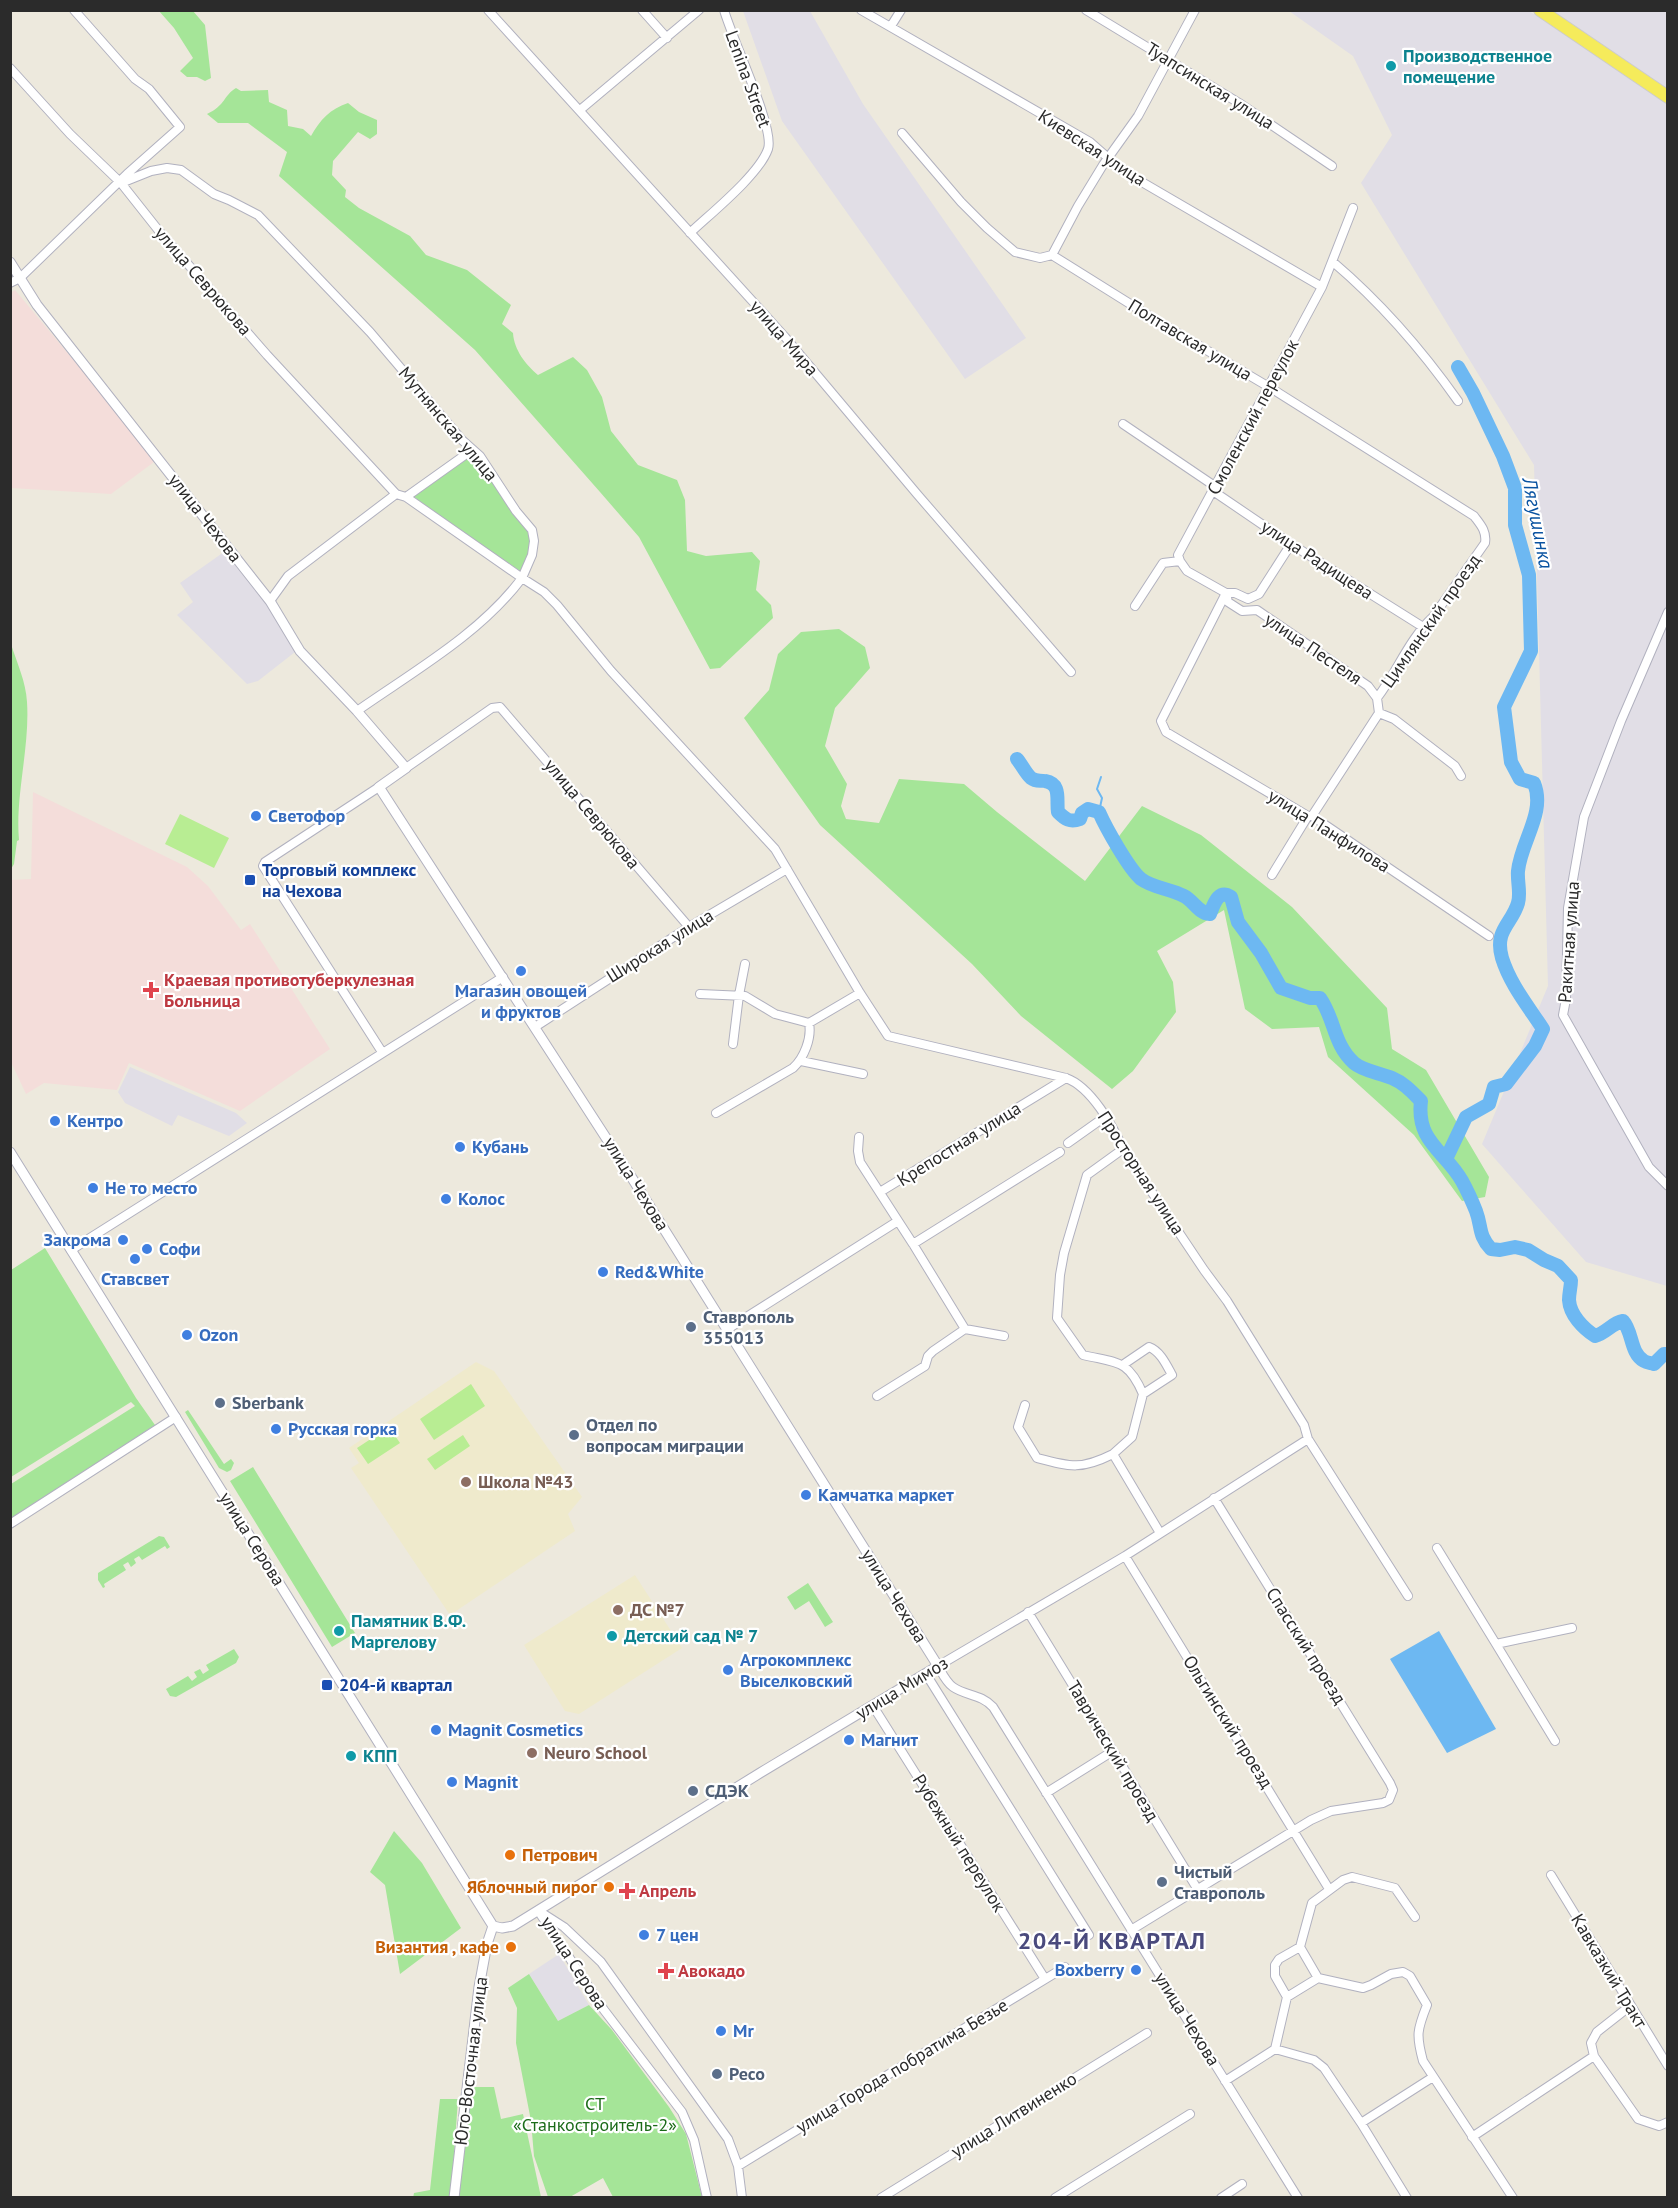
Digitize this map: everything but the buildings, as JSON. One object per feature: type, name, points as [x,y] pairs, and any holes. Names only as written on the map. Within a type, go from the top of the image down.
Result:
[{"type":"main road","points":[[1540,10],[1668,97]]},
{"type":"street","points":[[10,283],[20,278],[180,127],[149,88],[135,79],[74,10]]},
{"type":"street","name":"улица Мира","points":[[488,10],[785,337],[916,494],[1071,672]]},
{"type":"street","points":[[642,10],[667,38]]},
{"type":"street","points":[[580,110],[699,10]]},
{"type":"street","name":"Lenina Street","points":[[690,233],[754,172],[768,149],[767,124],[730,32],[724,10]]},
{"type":"street","name":"Киевская улица","points":[[861,10],[1090,142],[1123,171],[1322,287]]},
{"type":"street","points":[[891,26],[901,10]]},
{"type":"street","name":"Туапсинская улица","points":[[1086,10],[1239,103],[1332,166]]},
{"type":"street","points":[[1052,255],[1108,157],[1138,116],[1195,10]]},
{"type":"street","name":"улица Севрюкова","points":[[10,69],[70,134],[121,183],[159,231],[267,355],[396,494]]},
{"type":"street","name":"Полтавская улица","points":[[902,133],[961,202],[1015,252],[1040,258],[1052,255],[1269,387],[1474,516],[1483,528],[1486,536],[1485,543]]},
{"type":"street","name":"Мутнянская улица","points":[[121,183],[151,171],[167,168],[181,170],[214,194],[258,214],[370,332],[472,450],[480,456],[516,511],[532,530],[534,541],[532,555],[522,578],[512,592],[453,644],[357,711]]},
{"type":"street","name":"Смоленский переулок","points":[[1179,561],[1178,555],[1322,287],[1353,208]]},
{"type":"street","name":"улица Чехова","points":[[10,262],[37,304],[270,601],[300,651],[357,711],[406,768]]},
{"type":"street","points":[[1332,262],[1371,296],[1458,401]]},
{"type":"street","name":"улица Радищева","points":[[1123,424],[1291,544],[1423,627]]},
{"type":"street","points":[[406,497],[472,450]]},
{"type":"street","points":[[270,601],[288,576],[396,494],[406,497],[544,592],[557,604],[611,671],[760,830],[787,868]]},
{"type":"street","name":"Цимлянский проезд","points":[[1377,698],[1389,683],[1423,627],[1433,617],[1485,543]]},
{"type":"street","points":[[1226,594],[1235,593],[1251,606],[1291,544]]},
{"type":"street","points":[[1135,606],[1163,562],[1179,561]]},
{"type":"street","name":"улица Пестеля","points":[[1179,561],[1187,571],[1226,594],[1228,603],[1242,611],[1251,606],[1368,686],[1377,698],[1379,713]]},
{"type":"street","name":"улица Панфилова","points":[[1226,594],[1161,721],[1166,732],[1310,816],[1489,936]]},
{"type":"street","name":"Ракитная улица","points":[[1668,612],[1617,731],[1584,818],[1568,908],[1566,999],[1563,1015],[1649,1167],[1668,1186]]},
{"type":"street","name":"улица Севрюкова","points":[[406,768],[492,708],[500,707],[689,927]]},
{"type":"street","points":[[1379,713],[1394,719],[1455,766],[1461,776]]},
{"type":"street","name":"Цимлянский проезд","points":[[1272,875],[1379,713]]},
{"type":"street","points":[[382,1052],[264,868],[265,862],[406,768]]},
{"type":"street","name":"улица Чехова","points":[[380,787],[535,1027],[938,1666],[954,1688],[979,1696],[993,1707],[1298,2198]]},
{"type":"street","name":"Широкая улица","points":[[535,1027],[689,927],[787,868]]},
{"type":"street","name":"Просторная улица","points":[[787,868],[860,993],[888,1036],[1066,1078],[1081,1087],[1106,1116],[1123,1149],[1227,1301],[1304,1425],[1308,1439],[1408,1596]]},
{"type":"street","points":[[733,1044],[745,964]]},
{"type":"street","points":[[71,1250],[503,977]]},
{"type":"street","points":[[700,994],[739,995],[754,1000],[764,1009],[775,1014],[809,1023],[860,993]]},
{"type":"street","points":[[716,1113],[794,1068],[801,1061],[811,1031],[809,1023]]},
{"type":"street","points":[[801,1061],[863,1074]]},
{"type":"street","name":"Крепостная улица","points":[[965,1329],[880,1192],[1066,1078]]},
{"type":"street","points":[[1068,1143],[1106,1116]]},
{"type":"street","points":[[859,1137],[860,1162],[880,1192]]},
{"type":"street","points":[[1025,1406],[1018,1427],[1037,1458],[1082,1467],[1113,1454],[1132,1437],[1143,1394],[1137,1380],[1124,1364],[1083,1355],[1057,1318],[1064,1254],[1087,1175],[1123,1149]]},
{"type":"street","name":"улица Серова","points":[[10,1152],[493,1926]]},
{"type":"street","points":[[913,1244],[1060,1152]]},
{"type":"street","points":[[726,1329],[898,1221]]},
{"type":"street","points":[[877,1396],[924,1366],[933,1351],[965,1329],[1004,1336]]},
{"type":"street","points":[[1124,1364],[1149,1347],[1153,1347],[1163,1359],[1172,1375],[1143,1394]]},
{"type":"street","points":[[10,1524],[176,1417]]},
{"type":"street","name":"улица Мимоз","points":[[493,1926],[502,1928],[513,1926],[539,1911],[754,1777],[1125,1556],[1308,1439]]},
{"type":"street","points":[[1113,1454],[1160,1533]]},
{"type":"street","name":"Спасский проезд","points":[[1214,1498],[1393,1790],[1389,1800],[1375,1806],[1353,1806],[1332,1811],[1294,1830]]},
{"type":"street","points":[[1437,1548],[1555,1741]]},
{"type":"street","name":"Ольгинский проезд","points":[[1125,1556],[1329,1889]]},
{"type":"street","name":"Таврический проезд","points":[[1028,1612],[1198,1890]]},
{"type":"street","points":[[1496,1644],[1572,1628]]},
{"type":"street","points":[[926,1674],[1089,1935]]},
{"type":"street","name":"Рубежный переулок","points":[[873,1706],[1045,1979]]},
{"type":"street","points":[[1046,1792],[1113,1750]]},
{"type":"street","points":[[1131,1930],[1294,1830]]},
{"type":"street","name":"Кавказкий Тракт","points":[[1551,1875],[1668,2066]]},
{"type":"street","points":[[1225,2080],[1275,2049],[1287,1997],[1275,1976],[1275,1965],[1279,1959],[1300,1947],[1312,1903],[1329,1889],[1352,1877],[1390,1886],[1400,1893],[1415,1917]]},
{"type":"street","name":"улица Серова","points":[[539,1911],[564,1927],[601,1962],[728,2139],[738,2166],[742,2198]]},
{"type":"street","name":"улица Серова","points":[[539,1911],[604,2010],[682,2112],[694,2140],[707,2198]]},
{"type":"street","name":"Юго-Восточная улица","points":[[454,2198],[479,1987],[487,1944],[493,1926]]},
{"type":"street","points":[[1300,1947],[1318,1978]]},
{"type":"street","name":"улица Города побратима Безье","points":[[738,2166],[1065,1967]]},
{"type":"street","points":[[1287,1997],[1318,1978],[1363,1988],[1397,1972],[1410,1976],[1427,2005],[1419,2024],[1417,2038],[1423,2061],[1513,2198]]},
{"type":"street","points":[[1630,2006],[1597,2032],[1591,2043],[1594,2056],[1638,2119],[1659,2126],[1668,2122]]},
{"type":"street","name":"улица Литвиненко","points":[[881,2198],[1147,2033]]},
{"type":"street","points":[[1275,2049],[1314,2060],[1324,2068],[1361,2122],[1407,2198]]},
{"type":"street","points":[[1472,2137],[1594,2056]]},
{"type":"street","points":[[1361,2122],[1433,2077]]},
{"type":"street","points":[[1055,2198],[1190,2114]]},
{"type":"street","points":[[1221,2198],[1242,2184]]},
{"type":"shaded area","points":[[743,11],[810,11],[863,104],[1026,338],[965,379],[782,121]]},
{"type":"shaded area","points":[[1289,11],[1529,11],[1667,102],[1667,1286],[1586,1262],[1482,1144],[1548,986],[1534,465],[1361,183],[1392,135],[1353,56]]},
{"type":"shaded area","points":[[1549,11],[1667,11],[1667,91],[1620,57]]},
{"type":"shaded area","points":[[15,290],[116,411],[154,462],[111,494],[11,488],[10,293]]},
{"type":"shaded area","points":[[224,552],[266,603],[295,652],[258,681],[247,684],[177,615],[193,602],[180,583]]},
{"type":"shaded area","name":"Краевая противотуберкулезная Больница","points":[[33,792],[187,867],[208,886],[241,930],[250,924],[330,1049],[240,1111],[129,1063],[117,1090],[44,1083],[26,1094],[11,1062],[10,880],[31,879]]},
{"type":"shaded area","points":[[130,1067],[236,1113],[247,1123],[229,1136],[178,1115],[172,1126],[125,1103],[118,1092]]},
{"type":"shaded area","name":"Школа №43","points":[[476,1362],[494,1371],[582,1497],[568,1514],[575,1531],[450,1615],[351,1468],[359,1463],[349,1448]]},
{"type":"shaded area","name":"ДС №7","points":[[635,1575],[682,1648],[579,1714],[565,1711],[524,1645]]},
{"type":"shaded area","points":[[559,1954],[589,2005],[558,2021],[529,1974]]},
{"type":"green space","points":[[159,11],[193,11],[205,25],[211,78],[205,81],[197,77],[187,77],[180,71],[193,58],[174,28]]},
{"type":"green space","points":[[236,88],[241,91],[268,90],[269,102],[287,110],[288,126],[303,129],[311,136],[326,116],[336,108],[348,103],[359,112],[377,120],[377,134],[370,139],[358,132],[333,161],[332,175],[346,190],[345,197],[359,208],[410,236],[426,255],[467,270],[511,305],[502,324],[513,333],[521,357],[538,375],[573,357],[587,370],[602,397],[611,431],[638,465],[677,480],[685,500],[687,551],[706,556],[752,552],[760,561],[756,590],[771,605],[773,618],[720,668],[710,669],[639,537],[475,350],[279,176],[287,152],[248,123],[218,123],[207,114],[218,107]]},
{"type":"green space","points":[[472,457],[482,465],[530,532],[531,548],[523,570],[520,571],[413,496],[465,459]]},
{"type":"green space","points":[[839,629],[865,647],[870,668],[835,708],[825,746],[847,784],[841,806],[846,819],[879,823],[899,779],[964,784],[1085,881],[1142,806],[1201,835],[1292,907],[1387,1008],[1392,1049],[1426,1070],[1489,1177],[1485,1197],[1462,1201],[1414,1135],[1328,1057],[1319,1027],[1272,1029],[1245,1009],[1224,910],[1157,951],[1173,982],[1176,1012],[1133,1071],[1112,1089],[1021,1016],[972,964],[820,825],[744,718],[769,690],[778,654],[801,632]]},
{"type":"green space","points":[[11,644],[25,687],[27,719],[19,806],[19,840],[11,869]]},
{"type":"green space","points":[[180,814],[229,838],[214,868],[165,844]]},
{"type":"green space","points":[[45,1248],[136,1398],[155,1425],[11,1520],[11,1484],[135,1406],[131,1402],[11,1477],[11,1270]]},
{"type":"green space","points":[[471,1384],[485,1406],[434,1440],[420,1419]]},
{"type":"green space","points":[[188,1410],[224,1464],[231,1459],[234,1463],[231,1470],[227,1472],[219,1468],[185,1412]]},
{"type":"green space","points":[[389,1427],[400,1443],[368,1464],[357,1448]]},
{"type":"green space","points":[[463,1435],[470,1446],[435,1470],[427,1459]]},
{"type":"green space","points":[[253,1467],[355,1633],[332,1647],[230,1481]]},
{"type":"green space","points":[[159,1536],[164,1537],[170,1547],[167,1549],[165,1546],[142,1560],[139,1556],[134,1559],[136,1563],[131,1567],[128,1562],[123,1565],[126,1570],[104,1584],[103,1588],[98,1580],[98,1573]]},
{"type":"green space","points":[[808,1583],[833,1622],[825,1627],[809,1601],[795,1610],[787,1597]]},
{"type":"green space","points":[[234,1649],[239,1657],[236,1663],[176,1697],[170,1696],[166,1689],[188,1676],[192,1681],[197,1677],[194,1672],[200,1669],[203,1674],[209,1670],[206,1665]]},
{"type":"green space","points":[[394,1831],[422,1863],[461,1928],[400,1974],[385,1885],[370,1872]]},
{"type":"green space","name":"СТ «Станкостроитель-2»","points":[[529,1974],[558,2021],[589,2005],[612,2030],[669,2107],[686,2134],[702,2197],[613,2197],[603,2178],[570,2197],[548,2197],[534,2156],[531,2121],[516,2043],[517,2008],[508,1988]]},
{"type":"green space","points":[[470,2087],[494,2087],[501,2119],[523,2114],[541,2197],[459,2198]]},
{"type":"green space","points":[[440,2099],[458,2099],[451,2197],[413,2198],[414,2193],[430,2190]]},
{"type":"water","points":[[1439,1631],[1496,1729],[1447,1753],[1390,1659]]},
{"type":"waterway","name":"Лягушинка","points":[[1446,1159],[1466,1117],[1489,1104],[1494,1087],[1506,1084],[1535,1046],[1543,1029],[1510,977],[1500,948],[1502,934],[1518,903],[1520,860],[1537,805],[1534,783],[1520,779],[1511,762],[1504,707],[1531,651],[1529,575],[1515,525],[1515,488],[1503,456],[1458,367]]},
{"type":"waterway","points":[[1017,759],[1031,778],[1054,785],[1058,812],[1065,818],[1073,821],[1080,819],[1082,813],[1088,809],[1099,812],[1124,858],[1141,879],[1184,896],[1202,911],[1210,914],[1220,896],[1231,897],[1238,922],[1261,953],[1281,988],[1310,998],[1320,998],[1347,1056],[1358,1066],[1396,1080],[1421,1101],[1423,1127],[1427,1136],[1462,1181],[1476,1211],[1482,1235],[1491,1249],[1515,1247],[1528,1250],[1558,1266],[1571,1280],[1569,1300],[1572,1311],[1582,1325],[1595,1336],[1623,1321],[1636,1353],[1644,1361],[1654,1364],[1664,1354],[1668,1354]]},
{"type":"waterway","points":[[1099,812],[1102,798],[1097,789],[1101,777]]},
{"type":"place","name":"Производственное помещение","points":[[1391,66]]},
{"type":"place","name":"Светофор","points":[[256,816]]},
{"type":"place","name":"Торговый комплекс на Чехова","points":[[250,880]]},
{"type":"place","name":"Магазин овощей и фруктов","points":[[521,971]]},
{"type":"place","name":"Краевая противотуберкулезная Больница","points":[[151,990]]},
{"type":"place","name":"Кентро","points":[[55,1121]]},
{"type":"place","name":"Кубань","points":[[460,1147]]},
{"type":"place","name":"Не то место","points":[[93,1188]]},
{"type":"place","name":"Колос","points":[[446,1199]]},
{"type":"place","name":"Закрома","points":[[123,1240]]},
{"type":"place","name":"Софи","points":[[147,1249]]},
{"type":"place","name":"Ставсвет","points":[[135,1259]]},
{"type":"place","name":"Red&White","points":[[603,1272]]},
{"type":"place","name":"Ставрополь 355013","points":[[691,1327]]},
{"type":"place","name":"Ozon","points":[[187,1335]]},
{"type":"place","name":"Sberbank","points":[[220,1403]]},
{"type":"place","name":"Русская горка","points":[[276,1429]]},
{"type":"place","name":"Отдел по вопросам миграции","points":[[574,1435]]},
{"type":"place","name":"Школа №43","points":[[466,1482]]},
{"type":"place","name":"Камчатка маркет","points":[[806,1495]]},
{"type":"place","name":"ДС №7","points":[[618,1610]]},
{"type":"place","name":"Памятник В.Ф. Маргелову","points":[[339,1631]]},
{"type":"place","name":"Детский сад № 7","points":[[612,1636]]},
{"type":"place","name":"Агрокомплекс Выселковский","points":[[728,1670]]},
{"type":"place","name":"204-й квартал","points":[[327,1685]]},
{"type":"place","name":"Magnit Cosmetics","points":[[436,1730]]},
{"type":"place","name":"Магнит","points":[[849,1740]]},
{"type":"place","name":"Neuro School","points":[[532,1753]]},
{"type":"place","name":"КПП","points":[[351,1756]]},
{"type":"place","name":"Magnit","points":[[452,1782]]},
{"type":"place","name":"СДЭК","points":[[693,1791]]},
{"type":"place","name":"Петрович","points":[[510,1855]]},
{"type":"place","name":"Чистый Ставрополь","points":[[1162,1882]]},
{"type":"place","name":"Яблочный пирог","points":[[609,1887]]},
{"type":"place","name":"Апрель","points":[[627,1891]]},
{"type":"place","name":"7 цен","points":[[644,1935]]},
{"type":"place","name":"Византия , кафе","points":[[511,1947]]},
{"type":"place","name":"Boxberry","points":[[1136,1970]]},
{"type":"place","name":"Авокадо","points":[[666,1971]]},
{"type":"place","name":"Mr","points":[[721,2031]]},
{"type":"place","name":"Ресо","points":[[717,2074]]},
{"type":"district","name":"204-Й КВАРТАЛ","points":[[1112,1941]]}]
